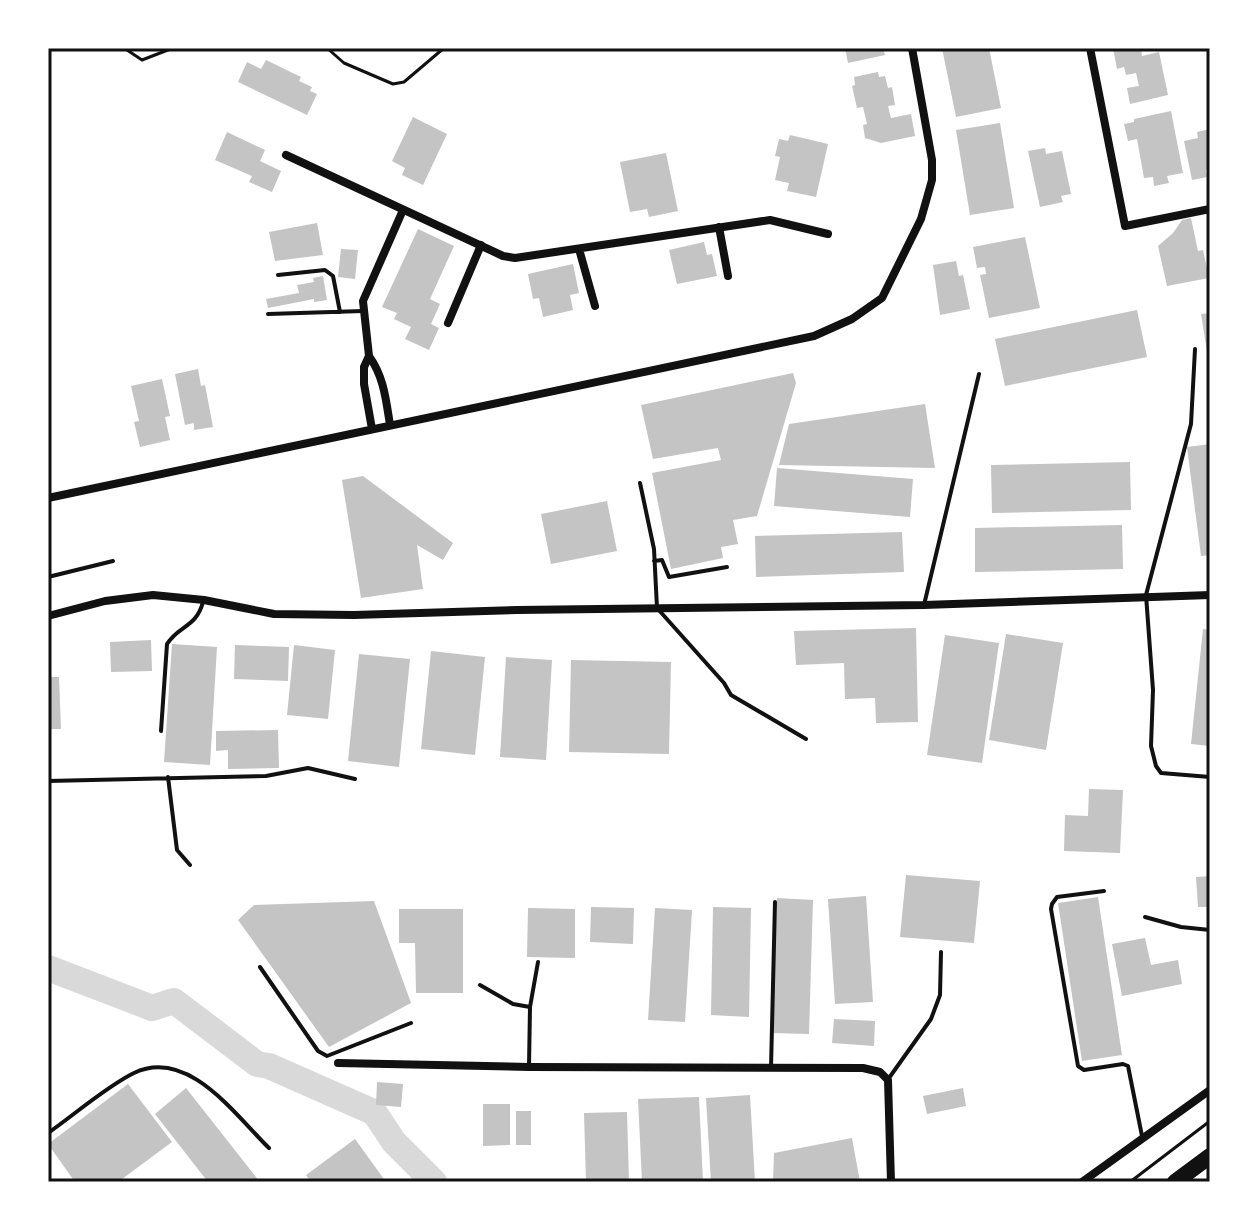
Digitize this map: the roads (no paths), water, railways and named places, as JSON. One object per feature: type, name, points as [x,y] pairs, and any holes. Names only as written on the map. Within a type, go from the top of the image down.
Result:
[{"type":"highway","points":[[1175,1182],[1210,1156]]},
{"type":"street","points":[[48,498],[814,336],[852,319],[882,298],[921,219],[932,180],[932,160],[912,48]]},
{"type":"street","points":[[1090,48],[1125,226],[1210,209]]},
{"type":"street","points":[[286,155],[503,256],[515,258],[770,220],[828,234]]},
{"type":"street","points":[[390,425],[382,379],[369,356],[363,301],[403,210]]},
{"type":"street","points":[[719,227],[728,276]]},
{"type":"street","points":[[448,323],[481,245]]},
{"type":"street","points":[[579,249],[595,306]]},
{"type":"street","points":[[369,356],[364,367],[364,384],[372,429]]},
{"type":"street","points":[[48,616],[105,601],[153,595],[204,600],[274,614],[338,615],[924,605],[1210,595]]},
{"type":"street","points":[[338,1063],[863,1068],[880,1072],[888,1080],[891,1182]]},
{"type":"street","points":[[1082,1182],[1210,1090]]},
{"type":"lane","points":[[278,275],[325,270],[333,276],[340,312]]},
{"type":"lane","points":[[268,314],[363,311]]},
{"type":"lane","points":[[1195,349],[1191,424],[1146,595],[1153,690],[1150,734],[1156,766],[1161,773],[1210,777]]},
{"type":"lane","points":[[924,605],[979,374]]},
{"type":"lane","points":[[640,483],[654,561],[657,608],[724,683],[731,695],[806,739]]},
{"type":"lane","points":[[654,561],[662,560],[669,577],[727,567]]},
{"type":"lane","points":[[48,577],[113,561]]},
{"type":"lane","points":[[161,731],[167,644],[173,635],[192,624],[200,615],[204,600]]},
{"type":"lane","points":[[48,781],[266,776],[308,768],[355,779]]},
{"type":"lane","points":[[168,777],[177,850],[190,865]]},
{"type":"lane","points":[[1104,891],[1057,897],[1051,909],[1078,1066],[1084,1070],[1123,1064],[1128,1066],[1143,1138]]},
{"type":"lane","points":[[771,1068],[775,902]]},
{"type":"lane","points":[[1145,917],[1181,927],[1210,930]]},
{"type":"lane","points":[[888,1080],[931,1019],[940,995],[941,952]]},
{"type":"lane","points":[[529,1067],[530,1007],[538,962]]},
{"type":"lane","points":[[260,967],[322,1054],[327,1056],[411,1023]]},
{"type":"lane","points":[[480,985],[513,1004],[530,1007]]},
{"type":"lane","points":[[352,1048],[355,1064]]},
{"type":"lane","points":[[48,1133],[132,1074],[164,1066],[206,1085],[269,1148]]},
{"type":"waterway","points":[[48,968],[152,1008],[174,1001],[257,1064],[269,1066],[371,1111],[394,1142],[434,1182]]}]
